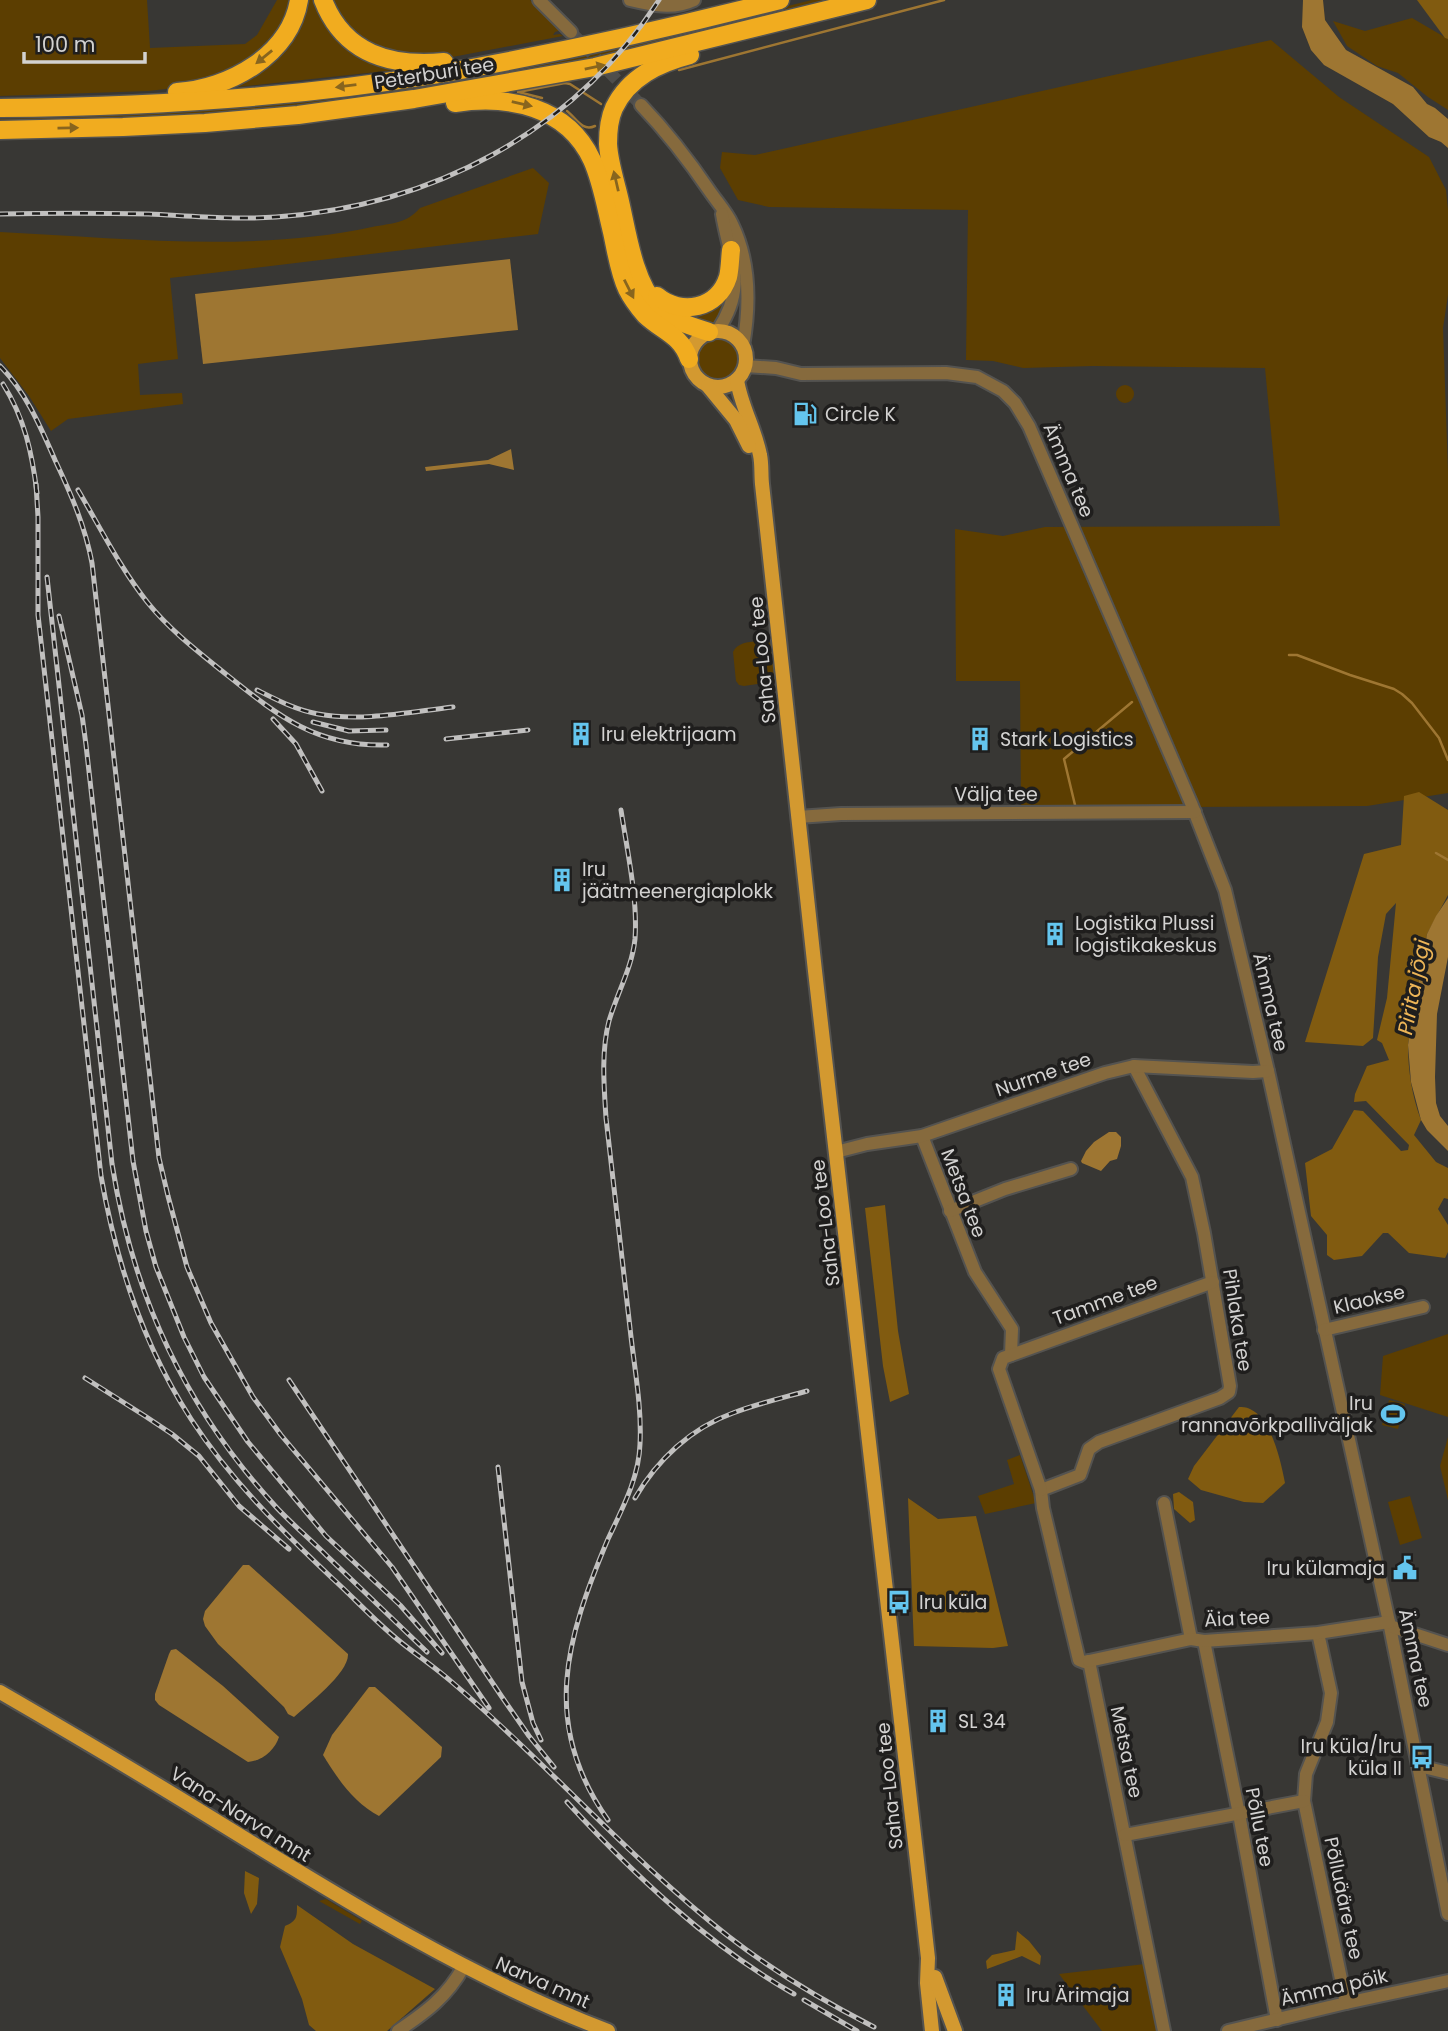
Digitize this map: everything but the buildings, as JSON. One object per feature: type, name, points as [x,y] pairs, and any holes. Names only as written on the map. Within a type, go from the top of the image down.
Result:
[{"type":"highway","points":[[46,108],[76,99],[187,92],[213,86],[270,54],[290,25],[299,0]]},
{"type":"highway","points":[[324,0],[334,23],[343,34],[357,46],[378,56],[426,64],[509,51],[534,56]]},
{"type":"highway","name":"Peterburi tee","points":[[0,108],[201,101],[299,92],[436,74],[668,29],[780,0]]},
{"type":"highway","name":"Peterburi tee","points":[[0,130],[205,123],[298,115],[492,86],[594,67],[867,0]]},
{"type":"highway","points":[[714,331],[683,324],[664,313],[655,304],[641,279],[608,147],[609,126],[615,107],[629,86],[647,71],[673,60],[732,44],[785,20]]},
{"type":"highway","points":[[358,106],[383,113],[460,102],[512,102],[547,112],[569,127],[588,151],[596,171],[626,288],[643,313],[685,347],[689,359]]},
{"type":"highway","points":[[641,279],[660,298],[672,305],[689,308],[704,305],[716,297],[728,277],[731,250]]},
{"type":"main road","points":[[714,331],[733,335],[743,346],[746,359],[737,380],[723,387],[708,386],[694,375],[689,359],[695,342],[701,336],[714,331]]},
{"type":"main road","name":"Saha-Loo tee","points":[[737,380],[740,398],[760,456],[798,817],[928,1958],[927,1983],[932,2031]]},
{"type":"main road","name":"Saha-Loo tee","points":[[708,386],[741,428],[762,484]]},
{"type":"main road","name":"Vana-Narva mnt","points":[[0,1692],[170,1792],[330,1892],[464,1966]]},
{"type":"main road","name":"Saha-Loo tee","points":[[928,1958],[935,1977],[941,2031]]},
{"type":"main road","name":"Narva mnt","points":[[464,1966],[561,2013],[608,2031]]},
{"type":"main road","points":[[935,1977],[955,2031]]},
{"type":"street","points":[[539,0],[571,32]]},
{"type":"street","points":[[630,0],[676,6],[694,0]]},
{"type":"street","points":[[641,105],[666,132],[732,224],[746,268],[747,312],[743,346]]},
{"type":"street","points":[[714,331],[730,312],[736,279],[721,206]]},
{"type":"street","name":"Ämma tee","points":[[745,366],[776,368],[802,374],[946,373],[978,377],[1003,391],[1016,403],[1042,454],[1195,813],[1225,891],[1268,1072],[1390,1624],[1448,1914]]},
{"type":"street","name":"Välja tee","points":[[798,817],[841,814],[1195,813]]},
{"type":"street","name":"Nurme tee","points":[[836,1152],[867,1144],[922,1136],[1105,1073],[1134,1066],[1268,1072]]},
{"type":"street","name":"Pihlaka tee","points":[[1041,1490],[1080,1475],[1089,1449],[1099,1442],[1220,1398],[1228,1392],[1230,1386],[1192,1177],[1134,1066]]},
{"type":"street","name":"Metsa tee","points":[[922,1136],[975,1272],[1012,1329],[1011,1354],[1003,1358],[999,1369],[1041,1490],[1079,1660],[1089,1661],[1164,2031]]},
{"type":"street","points":[[950,1211],[1005,1189],[1071,1169]]},
{"type":"street","name":"Tamme tee","points":[[1011,1354],[1213,1282]]},
{"type":"street","name":"Klaokse","points":[[1324,1330],[1423,1307]]},
{"type":"street","name":"Põllu tee","points":[[1164,1503],[1239,1814],[1277,2020]]},
{"type":"street","name":"Äia tee","points":[[1089,1661],[1197,1640],[1318,1633],[1390,1624],[1448,1645]]},
{"type":"street","name":"Põlluääre tee","points":[[1318,1633],[1331,1693],[1326,1722],[1306,1774],[1304,1801],[1346,2003]]},
{"type":"street","points":[[1419,1766],[1448,1773]]},
{"type":"street","points":[[1125,1835],[1304,1801]]},
{"type":"street","points":[[398,2031],[441,1999],[451,1989],[464,1966]]},
{"type":"street","name":"Ämma põik","points":[[1228,2031],[1448,1981]]},
{"type":"shaded area","points":[[0,0],[147,0],[150,48],[245,44],[257,35],[277,0],[295,0],[283,29],[245,67],[190,86],[149,91],[0,96]]},
{"type":"shaded area","points":[[305,0],[317,0],[322,13],[404,69],[218,89],[230,85]]},
{"type":"shaded area","points":[[328,0],[530,0],[561,30],[553,35],[563,36],[447,58],[409,59],[356,39]]},
{"type":"shaded area","points":[[812,0],[835,0],[611,54],[385,95],[145,117],[0,123],[0,119],[181,112],[301,102],[421,86],[605,50]]},
{"type":"shaded area","points":[[1303,0],[1323,0],[1325,20],[1346,50],[1413,87],[1427,104],[1448,119],[1448,148],[1429,137],[1393,104],[1324,65],[1311,50],[1302,27]]},
{"type":"shaded area","points":[[1417,0],[1448,0],[1448,39],[1445,38]]},
{"type":"shaded area","points":[[1412,18],[1448,39],[1448,110],[1398,73],[1377,66],[1347,46],[1333,21],[1365,31]]},
{"type":"shaded area","points":[[1271,40],[1339,97],[1429,157],[1446,190],[1448,295],[1443,328],[1448,472],[1448,793],[1367,806],[1021,808],[1020,681],[956,681],[955,529],[1003,536],[1045,527],[1280,526],[1265,368],[1023,368],[993,361],[966,360],[968,210],[769,207],[738,200],[720,168],[722,152],[755,155]]},
{"type":"shaded area","points":[[533,168],[549,183],[538,234],[170,278],[178,359],[138,364],[140,395],[182,393],[183,404],[68,419],[51,431],[0,358],[0,232],[187,242],[281,240],[327,235],[398,222],[420,208]]},
{"type":"shaded area","points":[[510,259],[518,330],[203,364],[195,294]]},
{"type":"shaded area","points":[[731,286],[718,321],[713,325],[683,314]]},
{"type":"shaded area","points":[[718,335],[735,342],[742,359],[735,376],[718,383],[701,376],[694,359],[701,342]]},
{"type":"shaded area","points":[[1125,385],[1131,388],[1134,394],[1131,400],[1125,403],[1119,400],[1116,394],[1119,388]]},
{"type":"shaded area","points":[[511,449],[514,470],[489,464],[426,471],[425,467],[488,460]]},
{"type":"shaded area","points":[[748,642],[769,642],[775,650],[776,681],[739,685],[736,681],[733,652],[735,648]]},
{"type":"shaded area","points":[[1419,792],[1448,810],[1448,895],[1427,934],[1408,1045],[1411,1083],[1421,1120],[1414,1135],[1436,1162],[1448,1168],[1448,1199],[1444,1198],[1438,1209],[1448,1225],[1448,1252],[1445,1258],[1409,1253],[1388,1233],[1383,1233],[1362,1256],[1334,1260],[1327,1255],[1327,1235],[1311,1216],[1305,1163],[1332,1149],[1354,1110],[1363,1111],[1401,1151],[1408,1150],[1409,1145],[1366,1101],[1354,1102],[1367,1066],[1389,1060],[1382,1043],[1377,1040],[1387,998],[1396,903],[1386,914],[1378,957],[1373,1038],[1363,1046],[1305,1042],[1364,854],[1401,845],[1404,796]]},
{"type":"shaded area","points":[[1448,898],[1448,957],[1437,1014],[1435,1077],[1436,1103],[1440,1116],[1448,1126],[1448,1151],[1421,1120],[1411,1082],[1408,1045],[1427,934]]},
{"type":"shaded area","points":[[1109,1132],[1116,1132],[1121,1137],[1117,1159],[1110,1161],[1101,1171],[1082,1163],[1086,1151]]},
{"type":"shaded area","points":[[885,1205],[898,1331],[909,1394],[890,1402],[883,1366],[865,1208]]},
{"type":"shaded area","points":[[1448,1334],[1448,1417],[1380,1395],[1383,1356]]},
{"type":"shaded area","name":"Iru rannavõrkpalliväljak","points":[[1389,1400],[1405,1404],[1398,1429],[1382,1425]]},
{"type":"shaded area","points":[[1239,1407],[1250,1409],[1264,1422],[1270,1431],[1281,1464],[1285,1483],[1263,1503],[1244,1502],[1201,1490],[1188,1479],[1194,1466]]},
{"type":"shaded area","points":[[1448,1437],[1448,1500],[1440,1466]]},
{"type":"shaded area","points":[[1020,1455],[1036,1503],[985,1514],[978,1496],[1014,1484],[1007,1460]]},
{"type":"shaded area","points":[[1179,1492],[1193,1502],[1195,1520],[1190,1523],[1174,1509],[1173,1494]]},
{"type":"shaded area","points":[[1410,1496],[1422,1538],[1400,1545],[1388,1502]]},
{"type":"shaded area","points":[[908,1498],[938,1519],[976,1516],[1008,1646],[914,1646]]},
{"type":"shaded area","points":[[243,1565],[249,1565],[348,1654],[347,1662],[335,1679],[294,1717],[218,1644],[205,1626],[205,1611]]},
{"type":"shaded area","points":[[176,1649],[223,1686],[279,1737],[267,1754],[248,1762],[159,1705],[155,1694],[169,1654]]},
{"type":"shaded area","points":[[369,1687],[375,1687],[442,1747],[441,1757],[379,1816],[354,1797],[323,1755],[332,1735]]},
{"type":"shaded area","points":[[245,1871],[259,1878],[257,1904],[251,1914],[244,1893]]},
{"type":"shaded area","points":[[326,1899],[362,1921],[360,1924],[319,1901]]},
{"type":"shaded area","points":[[297,1905],[353,1944],[435,1989],[387,2031],[316,2031],[309,2025],[302,1999],[280,1947],[285,1926],[296,1918]]},
{"type":"shaded area","points":[[1017,1931],[1041,1956],[1040,1965],[1022,1956],[987,1969],[986,1961],[992,1955],[1015,1950]]},
{"type":"shaded area","points":[[1145,1964],[1158,2031],[1102,2031],[1059,1974]]},
{"type":"waterway","points":[[679,70],[944,0]]},
{"type":"waterway","points":[[542,98],[518,92],[565,83],[601,104]]},
{"type":"waterway","points":[[567,111],[583,126],[595,126]]},
{"type":"waterway","points":[[1289,655],[1297,655],[1402,694],[1439,738],[1448,760]]},
{"type":"waterway","points":[[1075,805],[1064,759],[1132,702]]},
{"type":"waterway","points":[[1436,853],[1448,860]]},
{"type":"tunnel","points":[[571,32],[641,105]]},
{"type":"railway","points":[[0,214],[74,213],[260,218],[333,210],[389,197],[443,179],[493,154],[541,124],[585,88],[624,47],[659,0]]},
{"type":"railway","points":[[0,366],[25,399],[44,435],[77,510],[92,563],[159,1158],[187,1267],[211,1323],[253,1397],[281,1435],[392,1567],[489,1708]]},
{"type":"railway","points":[[3,384],[17,410],[26,437],[37,493]]},
{"type":"railway","points":[[36,484],[38,615],[101,1176],[123,1271],[145,1332],[174,1391],[206,1441],[239,1483],[294,1541],[380,1624],[488,1714],[657,1875],[728,1936],[799,1985],[874,2027]]},
{"type":"railway","points":[[78,490],[138,590],[165,622],[202,655],[260,701],[297,725],[338,740],[387,745]]},
{"type":"railway","points":[[47,577],[112,1164],[121,1213],[149,1305],[190,1391],[245,1470],[283,1514],[427,1652]]},
{"type":"railway","points":[[59,616],[82,715],[133,1161],[146,1231],[156,1267],[184,1337],[204,1377],[248,1442],[326,1536],[400,1605],[442,1653]]},
{"type":"railway","points":[[257,690],[302,710],[335,716],[386,715],[453,707]]},
{"type":"railway","points":[[273,719],[296,744],[322,791]]},
{"type":"railway","points":[[313,722],[349,731],[386,730]]},
{"type":"railway","points":[[446,739],[528,730]]},
{"type":"railway","points":[[608,1820],[587,1784],[573,1750],[567,1715],[567,1681],[581,1612],[593,1576],[633,1481],[640,1444],[639,1401],[604,1081],[609,1021],[628,970],[636,924],[621,810]]},
{"type":"railway","points":[[85,1378],[172,1434],[199,1456],[239,1506],[289,1549]]},
{"type":"railway","points":[[289,1380],[502,1697],[554,1767]]},
{"type":"railway","points":[[635,1498],[665,1458],[703,1427],[742,1410],[807,1391]]},
{"type":"railway","points":[[498,1467],[522,1682],[533,1723],[541,1740]]},
{"type":"railway","points":[[567,1802],[673,1907],[732,1954],[794,1994]]},
{"type":"railway","points":[[804,2000],[857,2031]]},
{"type":"place","name":"Circle K","points":[[805,414]]},
{"type":"place","name":"Iru elektrijaam","points":[[581,734]]},
{"type":"place","name":"Stark Logistics","points":[[980,739]]},
{"type":"place","name":"Iru jäätmeenergiaplokk","points":[[562,880]]},
{"type":"place","name":"Logistika Plussi logistikakeskus","points":[[1055,934]]},
{"type":"place","name":"Iru rannavõrkpalliväljak","points":[[1393,1414]]},
{"type":"place","name":"Iru külamaja","points":[[1405,1568]]},
{"type":"place","name":"Iru küla","points":[[899,1602]]},
{"type":"place","name":"SL 34","points":[[938,1721]]},
{"type":"place","name":"Iru küla/Iru küla II","points":[[1422,1757]]},
{"type":"place","name":"Iru Ärimaja","points":[[1006,1995]]},
{"type":"water label","name":"Pirita jõgi","points":[[1414,987]]}]
